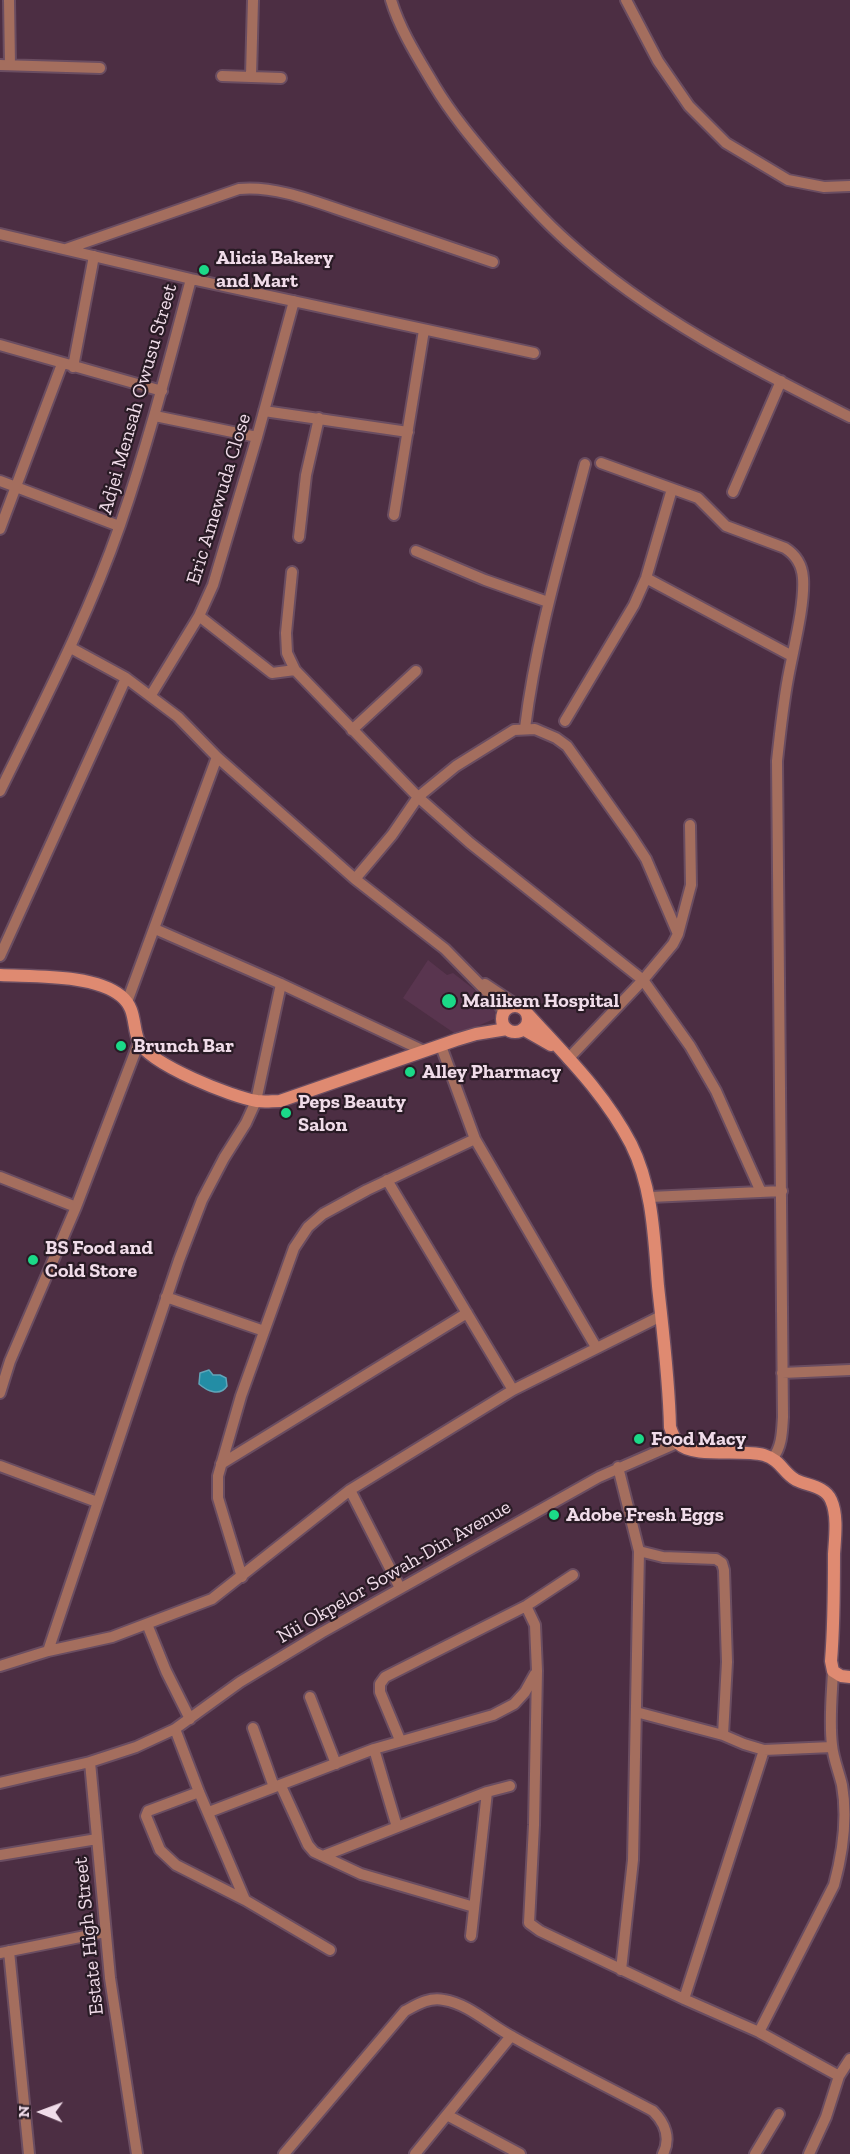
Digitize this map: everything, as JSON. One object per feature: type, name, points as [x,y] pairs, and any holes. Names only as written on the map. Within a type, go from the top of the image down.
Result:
[{"type":"street","points":[[9,0],[5,65],[100,68]]},
{"type":"street","points":[[251,76],[253,0]]},
{"type":"street","points":[[391,0],[412,48],[445,102],[471,138],[535,212],[570,244],[639,298],[700,337],[850,418]]},
{"type":"street","points":[[626,0],[658,61],[689,106],[726,143],[788,180],[824,187],[850,186]]},
{"type":"street","points":[[222,76],[281,78]]},
{"type":"street","points":[[66,249],[239,189],[256,188],[272,190],[331,208],[493,262]]},
{"type":"street","points":[[0,234],[191,279],[534,353]]},
{"type":"street","points":[[0,529],[68,365],[94,256]]},
{"type":"street","name":"Adjei Mensah Owusu Street","points":[[0,791],[70,648],[119,526],[155,416],[191,279]]},
{"type":"street","name":"Eric Amewuda Close","points":[[150,695],[199,616],[213,585],[294,301]]},
{"type":"street","points":[[394,515],[424,330]]},
{"type":"street","points":[[0,345],[162,391]]},
{"type":"street","points":[[734,492],[781,381]]},
{"type":"street","points":[[264,411],[408,432]]},
{"type":"street","points":[[155,416],[257,436]]},
{"type":"street","points":[[299,537],[306,475],[319,418]]},
{"type":"street","points":[[601,463],[698,498],[726,526],[785,548],[793,554],[800,563],[803,578],[802,597],[784,695],[777,760],[782,1372],[781,1438],[778,1452],[772,1458]]},
{"type":"street","points":[[525,728],[548,602],[585,464]]},
{"type":"street","points":[[0,482],[119,526]]},
{"type":"street","points":[[565,721],[634,605],[646,578],[672,489]]},
{"type":"street","points":[[416,551],[548,602]]},
{"type":"street","points":[[292,572],[286,653],[295,670],[418,797],[470,843],[643,980],[690,1046],[716,1091],[761,1192]]},
{"type":"street","points":[[646,578],[792,656]]},
{"type":"street","points":[[199,616],[272,673],[295,670]]},
{"type":"street","points":[[0,975],[93,983],[112,990],[127,1002],[134,1019],[139,1042],[151,1055],[170,1068],[256,1101],[280,1101],[476,1034],[504,1020],[508,1008],[514,1006],[523,1010],[528,1019],[522,1029],[515,1032],[504,1020],[470,973],[446,949],[355,879],[217,757],[178,717],[126,678],[70,648]]},
{"type":"street","points":[[352,730],[416,671]]},
{"type":"street","points":[[0,956],[126,678]]},
{"type":"street","points":[[355,879],[392,835],[418,797],[456,766],[514,730],[535,729],[556,738],[567,746],[631,836],[646,859],[678,934]]},
{"type":"street","points":[[127,1002],[217,757]]},
{"type":"street","points":[[565,1055],[643,980],[673,944],[678,934],[691,885],[690,825]]},
{"type":"street","points":[[155,928],[423,1051]]},
{"type":"street","points":[[470,973],[523,1010],[597,1089],[640,1164],[650,1197],[670,1428],[677,1443],[693,1451],[751,1453],[772,1458],[796,1480],[827,1493],[834,1510],[832,1747],[842,1786],[846,1827],[834,1885],[759,2032]]},
{"type":"street","points":[[48,1651],[166,1297],[202,1200],[256,1101],[281,984]]},
{"type":"street","points":[[522,1029],[565,1055]]},
{"type":"street","points":[[0,1394],[10,1360],[76,1207],[139,1042]]},
{"type":"street","points":[[441,1046],[476,1139],[596,1347]]},
{"type":"street","points":[[242,1577],[218,1498],[218,1476],[241,1396],[294,1248],[308,1227],[323,1215],[387,1180],[476,1139]]},
{"type":"street","points":[[0,1178],[76,1207]]},
{"type":"street","points":[[387,1180],[513,1390]]},
{"type":"street","points":[[650,1197],[782,1191]]},
{"type":"street","points":[[166,1297],[264,1331]]},
{"type":"street","points":[[220,1464],[467,1313]]},
{"type":"street","points":[[0,1666],[48,1651],[112,1636],[212,1599],[350,1490],[513,1390],[661,1316]]},
{"type":"street","points":[[782,1372],[850,1370]]},
{"type":"street","name":"Nii Okpelor Sowah-Din Avenue","points":[[90,1762],[136,1747],[175,1729],[240,1682],[400,1588],[618,1467],[677,1443]]},
{"type":"street","points":[[0,1466],[97,1502]]},
{"type":"street","points":[[618,1467],[639,1551],[633,1860],[628,1925],[621,1970]]},
{"type":"street","points":[[350,1490],[400,1588]]},
{"type":"street","points":[[639,1551],[663,1557],[716,1559],[722,1563],[727,1662],[723,1735]]},
{"type":"street","points":[[400,1740],[380,1692],[380,1684],[385,1677],[526,1606],[573,1575]]},
{"type":"street","points":[[526,1606],[535,1626],[537,1671],[534,1825],[529,1923],[540,1931],[621,1970],[759,2032],[839,2076]]},
{"type":"street","points":[[147,1624],[166,1671],[190,1719]]},
{"type":"street","points":[[209,1812],[400,1740],[493,1715],[514,1704],[525,1692],[537,1671]]},
{"type":"street","points":[[833,1671],[841,1676],[850,1677]]},
{"type":"street","points":[[310,1697],[336,1764]]},
{"type":"street","points":[[636,1712],[723,1735],[764,1750],[832,1747]]},
{"type":"street","points":[[253,1728],[278,1787],[308,1845],[314,1852],[361,1874],[474,1907]]},
{"type":"street","points":[[175,1729],[245,1900]]},
{"type":"street","points":[[374,1749],[397,1827]]},
{"type":"street","points":[[684,1999],[764,1750]]},
{"type":"street","points":[[0,1783],[90,1762]]},
{"type":"street","name":"Estate High Street","points":[[90,1762],[110,1978],[137,2154]]},
{"type":"street","points":[[323,1856],[487,1792],[510,1786]]},
{"type":"street","points":[[199,1792],[148,1811],[147,1823],[160,1850],[176,1865],[245,1900],[330,1950]]},
{"type":"street","points":[[471,1936],[487,1792]]},
{"type":"street","points":[[0,1855],[97,1839]]},
{"type":"street","points":[[29,2154],[5,1952],[105,1932]]},
{"type":"street","points":[[284,2154],[405,2011],[432,1999],[451,2002],[653,2111],[661,2119],[668,2137],[663,2154]]},
{"type":"street","points":[[415,2154],[511,2036]]},
{"type":"street","points":[[809,2154],[826,2117],[839,2076],[850,2059]]},
{"type":"street","points":[[755,2154],[779,2114]]},
{"type":"street","points":[[447,2115],[520,2154]]},
{"type":"shaded area","name":"Malikem Hospital","points":[[428,960],[447,975],[453,973],[493,1004],[496,1010],[494,1019],[457,1035],[403,998]]},
{"type":"water","points":[[209,1370],[213,1375],[226,1378],[227,1386],[224,1389],[213,1392],[199,1384],[200,1373]]},
{"type":"place","name":"Alicia Bakery and Mart","points":[[204,270]]},
{"type":"place","name":"Malikem Hospital","points":[[449,1001]]},
{"type":"place","name":"Brunch Bar","points":[[121,1046]]},
{"type":"place","name":"Alley Pharmacy","points":[[410,1072]]},
{"type":"place","name":"Peps Beauty Salon","points":[[286,1113]]},
{"type":"place","name":"BS Food and Cold Store","points":[[33,1260]]},
{"type":"place","name":"Food Macy","points":[[639,1439]]},
{"type":"place","name":"Adobe Fresh Eggs","points":[[554,1515]]}]
